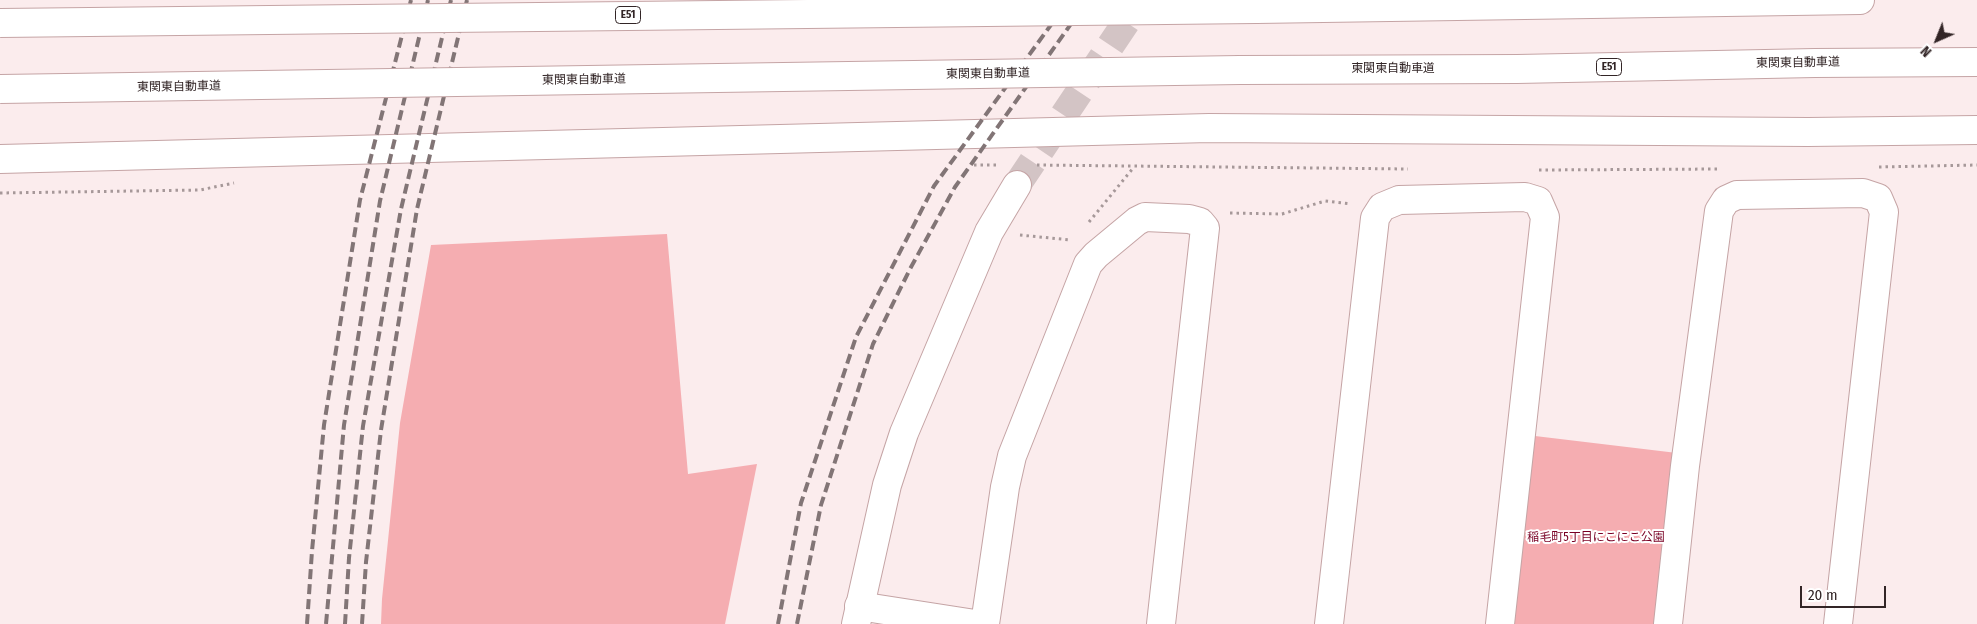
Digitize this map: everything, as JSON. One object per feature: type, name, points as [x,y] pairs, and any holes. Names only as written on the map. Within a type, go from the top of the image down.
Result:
[{"type":"main road","name":"E51","points":[[0,23],[1256,9],[1860,0]]},
{"type":"main road","name":"東関東自動車道","points":[[0,89],[1240,70],[1517,69],[1977,62]]},
{"type":"main road","points":[[0,159],[1209,128],[1808,132],[1977,130]]},
{"type":"main road","points":[[975,624],[858,615],[887,485],[904,433],[989,232],[1011,175]]},
{"type":"main road","points":[[1668,624],[1685,466],[1719,211],[1726,200],[1737,195],[1863,193],[1878,198],[1884,212],[1838,624]]},
{"type":"main road","points":[[1329,624],[1375,218],[1382,207],[1398,200],[1525,197],[1538,201],[1545,217],[1500,624]]},
{"type":"main road","points":[[985,624],[1005,487],[1012,456],[1088,264],[1096,254],[1137,221],[1145,217],[1189,219],[1200,222],[1205,228],[1161,624]]},
{"type":"path","points":[[966,165],[1011,175]]},
{"type":"path","points":[[1879,167],[1977,165]]},
{"type":"path","points":[[1036,166],[1413,169]]},
{"type":"path","points":[[1086,225],[1134,166]]},
{"type":"path","points":[[1533,170],[1721,170]]},
{"type":"path","points":[[0,193],[200,190],[235,183]]},
{"type":"path","points":[[1200,222],[1218,212],[1282,214],[1326,201],[1382,207]]},
{"type":"path","points":[[989,232],[1073,240]]},
{"type":"green space","points":[[667,234],[688,474],[757,464],[725,624],[381,624],[400,423],[431,245]]},
{"type":"green space","name":"稲毛町5丁目にこにこ公園","points":[[1535,436],[1677,453],[1658,624],[1514,624]]},
{"type":"tunnel","points":[[1017,185],[1141,0]]},
{"type":"railway","points":[[307,624],[324,425],[360,200],[411,0]]},
{"type":"railway","points":[[326,624],[344,425],[380,201],[428,0]]},
{"type":"railway","points":[[345,624],[349,558],[363,426],[401,209],[451,0]]},
{"type":"railway","points":[[362,624],[366,562],[381,430],[417,209],[467,0]]},
{"type":"railway","points":[[778,624],[801,503],[856,337],[934,186],[1069,0]]},
{"type":"railway","points":[[797,624],[821,505],[873,344],[910,269],[955,187],[1088,0]]}]
